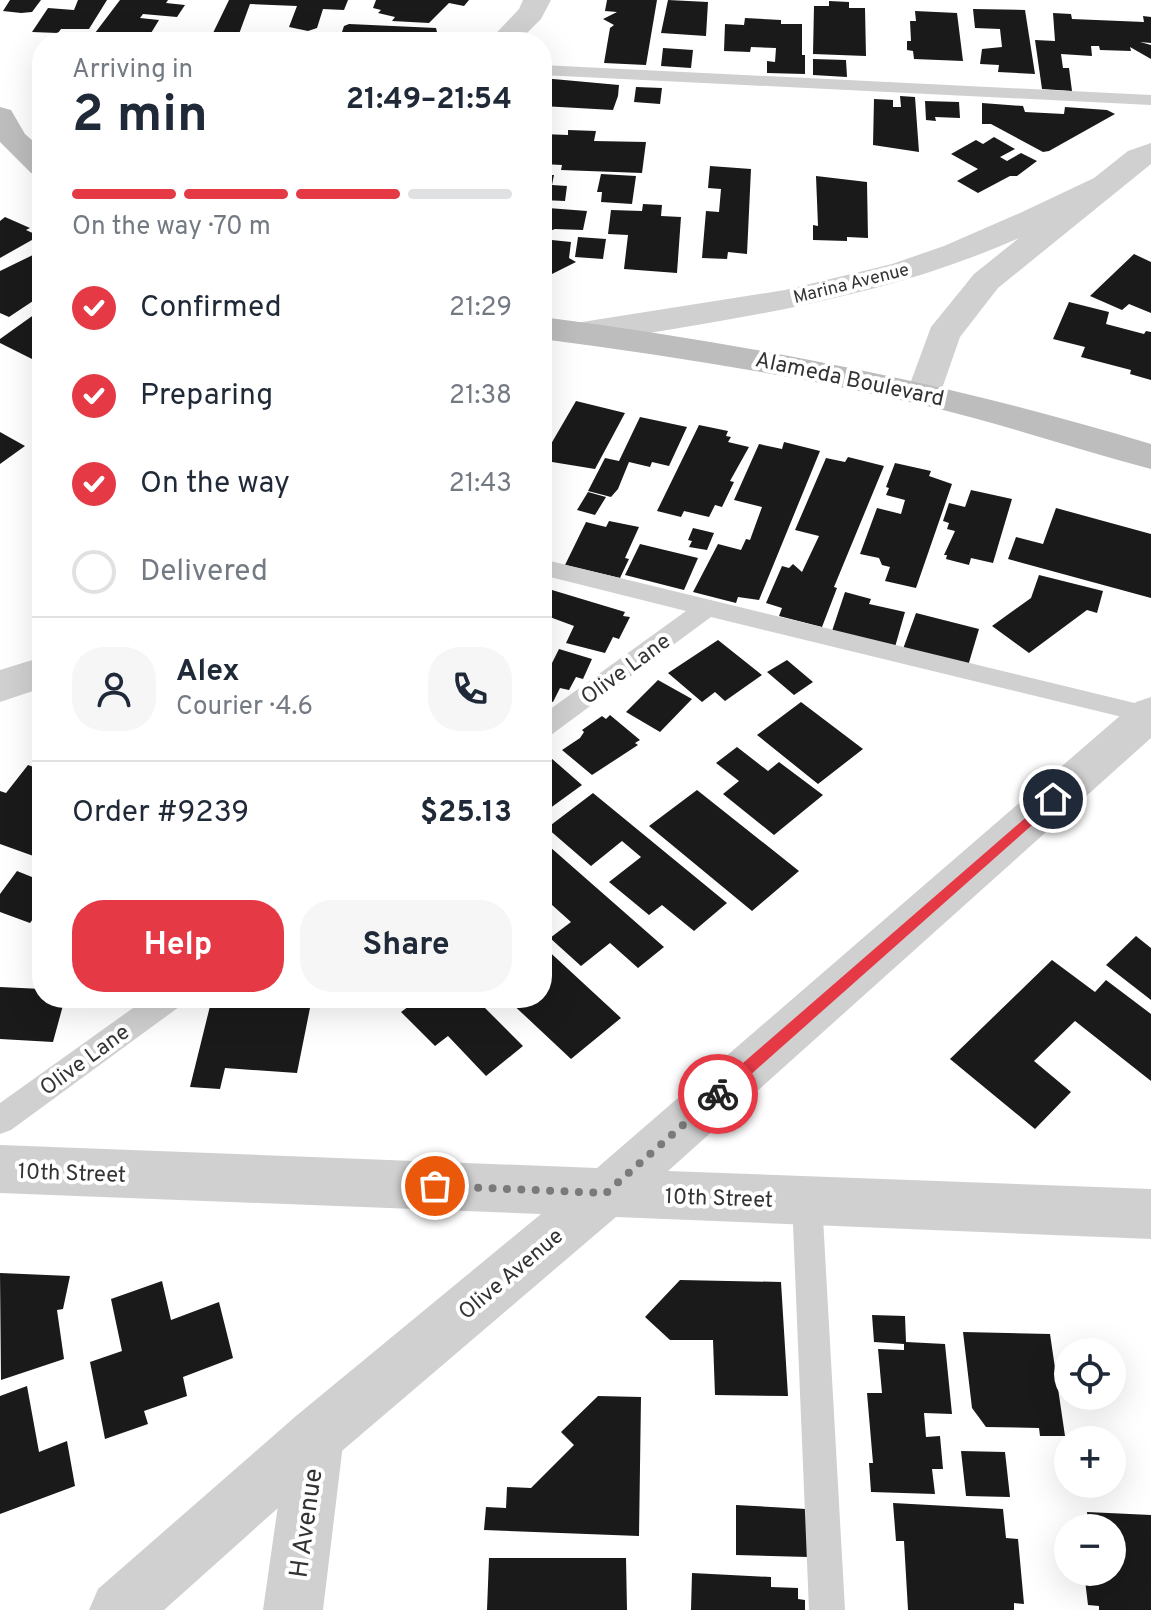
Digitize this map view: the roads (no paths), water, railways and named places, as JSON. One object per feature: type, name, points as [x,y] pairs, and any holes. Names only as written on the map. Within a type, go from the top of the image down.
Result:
[{"type":"main road","points":[[4,132],[32,157]]},
{"type":"main road","name":"Alameda Boulevard","points":[[552,329],[691,346],[925,392],[1077,433],[1151,457]]},
{"type":"street","points":[[512,32],[531,13],[537,0]]},
{"type":"street","name":"Marina Avenue","points":[[925,392],[943,335],[986,281],[1151,152]]},
{"type":"street","name":"Marina Avenue","points":[[582,333],[795,297],[904,271],[994,237],[1105,185]]},
{"type":"street","points":[[0,686],[32,675]]},
{"type":"street","name":"Olive Avenue","points":[[119,1610],[316,1436],[606,1193],[1149,714]]},
{"type":"street","name":"10th Street","points":[[0,1169],[1151,1214]]},
{"type":"street","name":"H Avenue","points":[[293,1610],[316,1436]]},
{"type":"lane","points":[[552,70],[1151,100]]},
{"type":"lane","points":[[552,569],[1149,714]]},
{"type":"lane","name":"Olive Lane","points":[[552,721],[707,608]]},
{"type":"lane","name":"Olive Lane","points":[[0,1120],[155,1008]]},
{"type":"lane","points":[[807,1200],[827,1610]]}]
